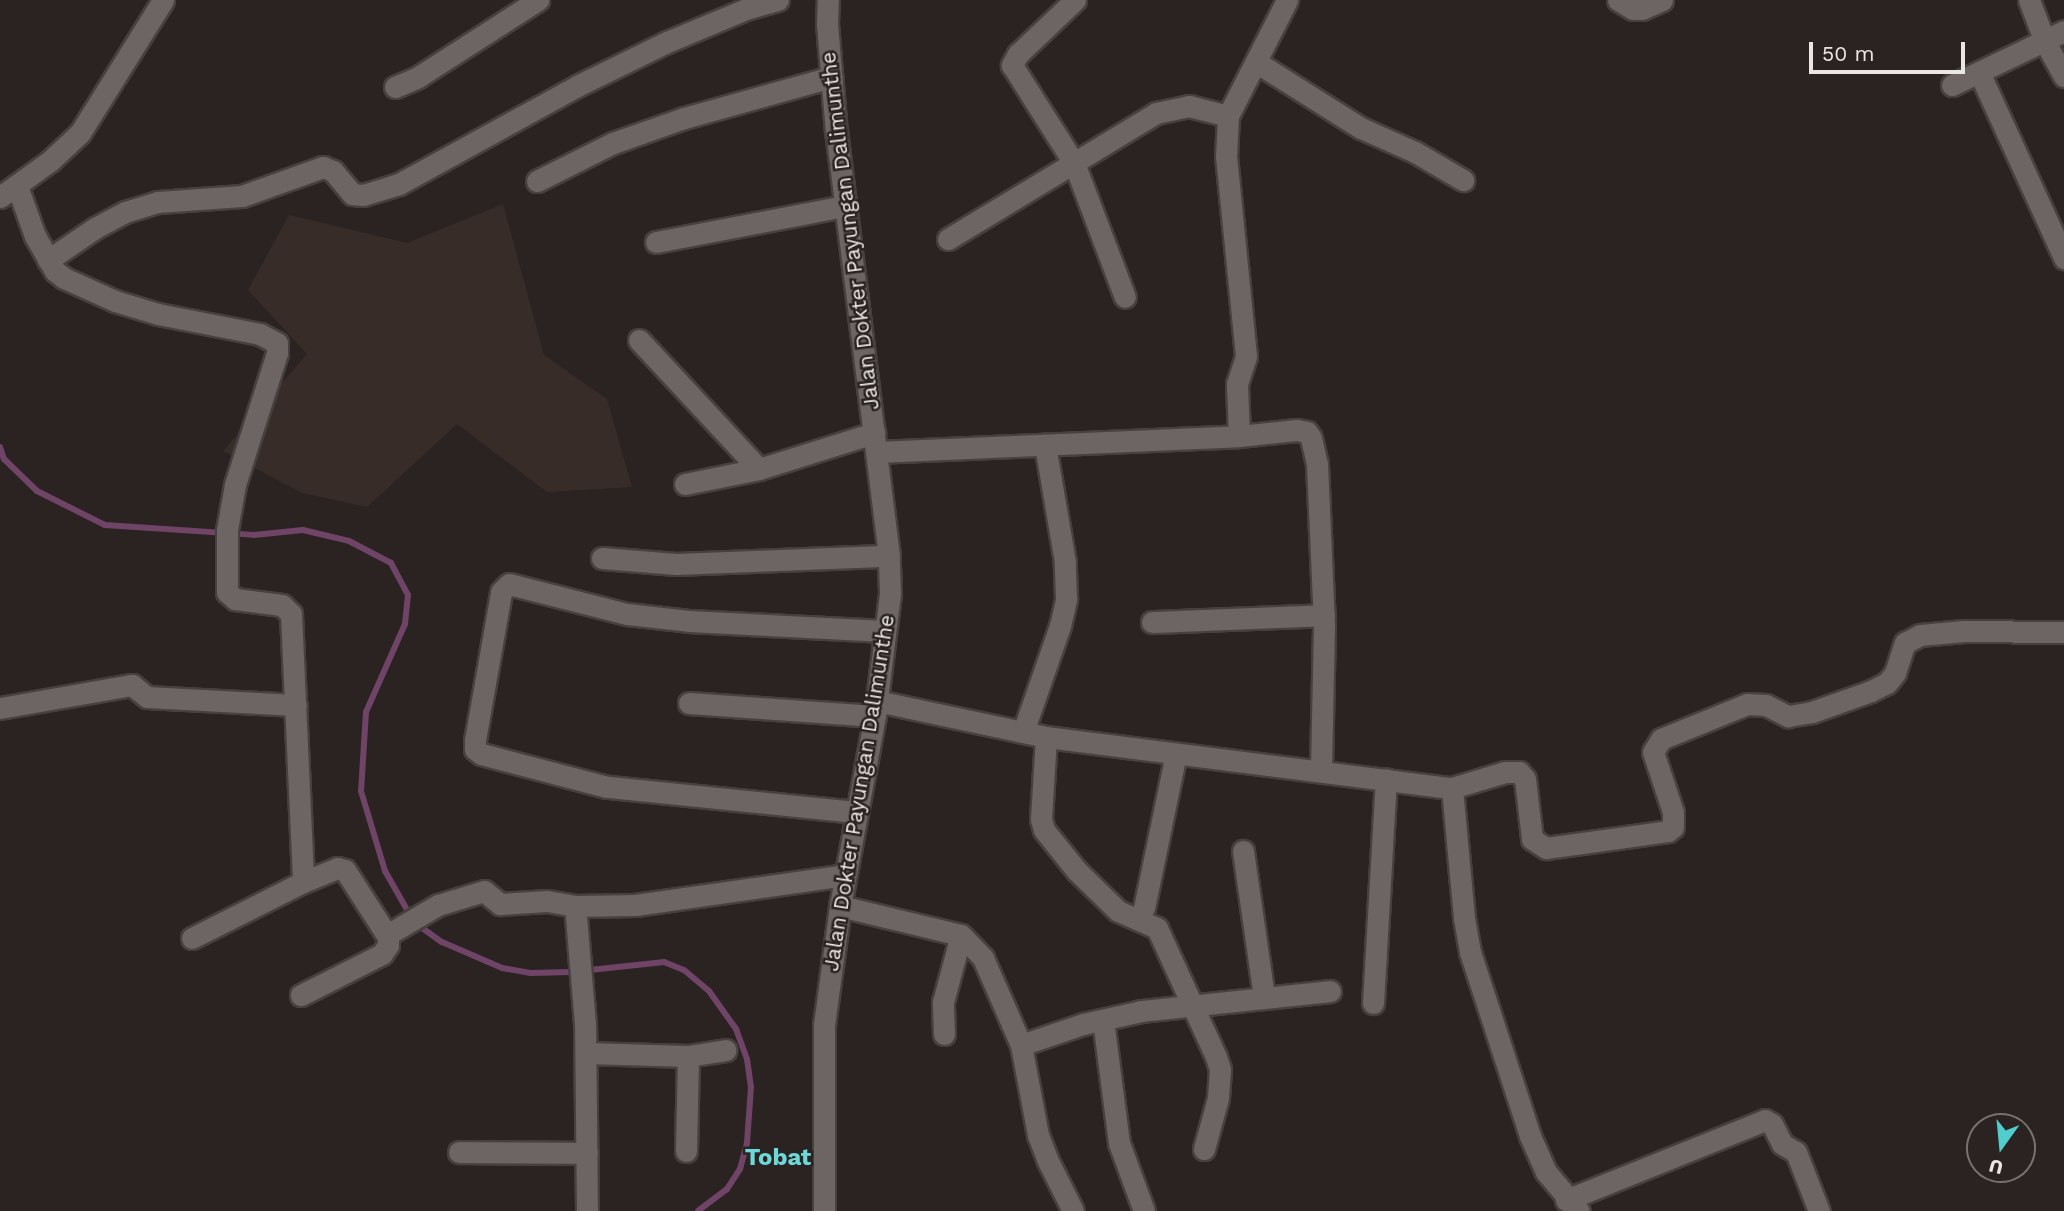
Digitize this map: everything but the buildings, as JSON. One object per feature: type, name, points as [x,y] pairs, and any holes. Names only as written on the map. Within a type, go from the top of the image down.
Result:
[{"type":"street","points":[[163,0],[80,133],[50,161],[9,191],[48,260],[64,278],[115,301],[158,314],[260,334],[276,343],[277,354],[235,485],[227,530],[227,592],[235,599],[282,605],[288,608],[292,622],[303,882]]},
{"type":"street","points":[[395,87],[418,77],[538,0]]},
{"type":"street","points":[[48,260],[95,228],[125,212],[158,202],[242,196],[323,167],[333,170],[352,194],[363,195],[399,184],[577,86],[745,4],[778,0]]},
{"type":"street","name":"Jalan Dokter Payungan Dalimunthe","points":[[824,1211],[824,1025],[855,812],[876,708],[890,593],[889,556],[831,77],[828,0]]},
{"type":"street","points":[[1075,0],[1018,54],[1012,65],[1074,163],[1125,297]]},
{"type":"street","points":[[1239,436],[1237,384],[1246,356],[1226,158],[1228,116],[1287,0]]},
{"type":"street","points":[[1618,0],[1633,9],[1642,9],[1662,0]]},
{"type":"street","points":[[2029,0],[2045,42],[2064,76]]},
{"type":"street","points":[[1952,85],[2064,31]]},
{"type":"street","points":[[1256,62],[1361,128],[1415,152],[1463,180]]},
{"type":"street","points":[[1979,72],[2064,258]]},
{"type":"street","points":[[537,181],[613,143],[684,118],[831,77]]},
{"type":"street","points":[[948,239],[1163,111],[1189,106],[1228,116]]},
{"type":"street","points":[[656,242],[845,206]]},
{"type":"street","points":[[639,340],[759,469]]},
{"type":"street","points":[[685,484],[875,442],[1045,445],[1239,436],[1297,430],[1307,432],[1317,464],[1324,615],[1321,769]]},
{"type":"street","points":[[1023,732],[1060,626],[1066,599],[1065,562],[1045,445]]},
{"type":"street","points":[[602,558],[676,564],[889,556]]},
{"type":"street","points":[[855,812],[597,785],[481,754],[475,749],[475,740],[501,592],[509,584],[627,614],[689,621],[885,631]]},
{"type":"street","points":[[1152,622],[1324,615]]},
{"type":"street","points":[[689,703],[876,708],[1046,737],[1321,769],[1452,788],[1505,772],[1519,772],[1525,779],[1532,839],[1546,848],[1668,831],[1673,827],[1673,812],[1653,752],[1661,739],[1747,704],[1766,705],[1788,716],[1812,712],[1871,691],[1887,683],[1895,673],[1905,643],[1920,635],[1964,631],[2064,632]]},
{"type":"street","points":[[0,708],[132,685],[147,697],[296,705]]},
{"type":"street","points":[[1046,737],[1041,819],[1044,830],[1077,870],[1118,911],[1157,928],[1220,1069],[1218,1098],[1204,1149]]},
{"type":"street","points":[[1144,908],[1176,754]]},
{"type":"street","points":[[1373,1003],[1386,779]]},
{"type":"street","points":[[1452,788],[1464,918],[1470,952],[1530,1136],[1546,1172],[1573,1205],[1765,1120],[1772,1124],[1782,1144],[1796,1152],[1819,1211]]},
{"type":"street","points":[[1243,851],[1265,997]]},
{"type":"street","points":[[192,938],[303,882],[337,868],[345,870],[389,942],[382,954],[301,995]]},
{"type":"street","points":[[387,935],[438,905],[484,891],[500,904],[547,901],[575,906],[660,903],[845,875]]},
{"type":"street","points":[[575,906],[586,1053],[587,1211]]},
{"type":"street","points":[[840,906],[961,935],[983,958],[1021,1045],[1038,1135],[1073,1211]]},
{"type":"street","points":[[944,1034],[943,1002],[961,935]]},
{"type":"street","points":[[1021,1045],[1141,1011],[1330,990]]},
{"type":"street","points":[[1103,1020],[1119,1143],[1144,1211]]},
{"type":"street","points":[[586,1053],[688,1056],[726,1050]]},
{"type":"street","points":[[686,1151],[688,1056]]},
{"type":"street","points":[[459,1153],[587,1153]]},
{"type":"shaded area","points":[[503,204],[544,355],[607,399],[632,487],[547,492],[457,424],[367,507],[302,493],[223,451],[307,354],[248,290],[289,215],[407,243]]},
{"type":"waterway","points":[[0,447],[4,459],[37,491],[105,525],[254,535],[303,530],[349,541],[391,563],[408,595],[405,624],[366,712],[361,791],[385,871],[414,922],[442,942],[502,968],[531,973],[571,972],[664,962],[684,970],[709,991],[736,1029],[747,1059],[751,1087],[747,1143],[740,1169],[727,1189],[698,1211]]},
{"type":"district","name":"Tobat","points":[[778,1158]]}]
